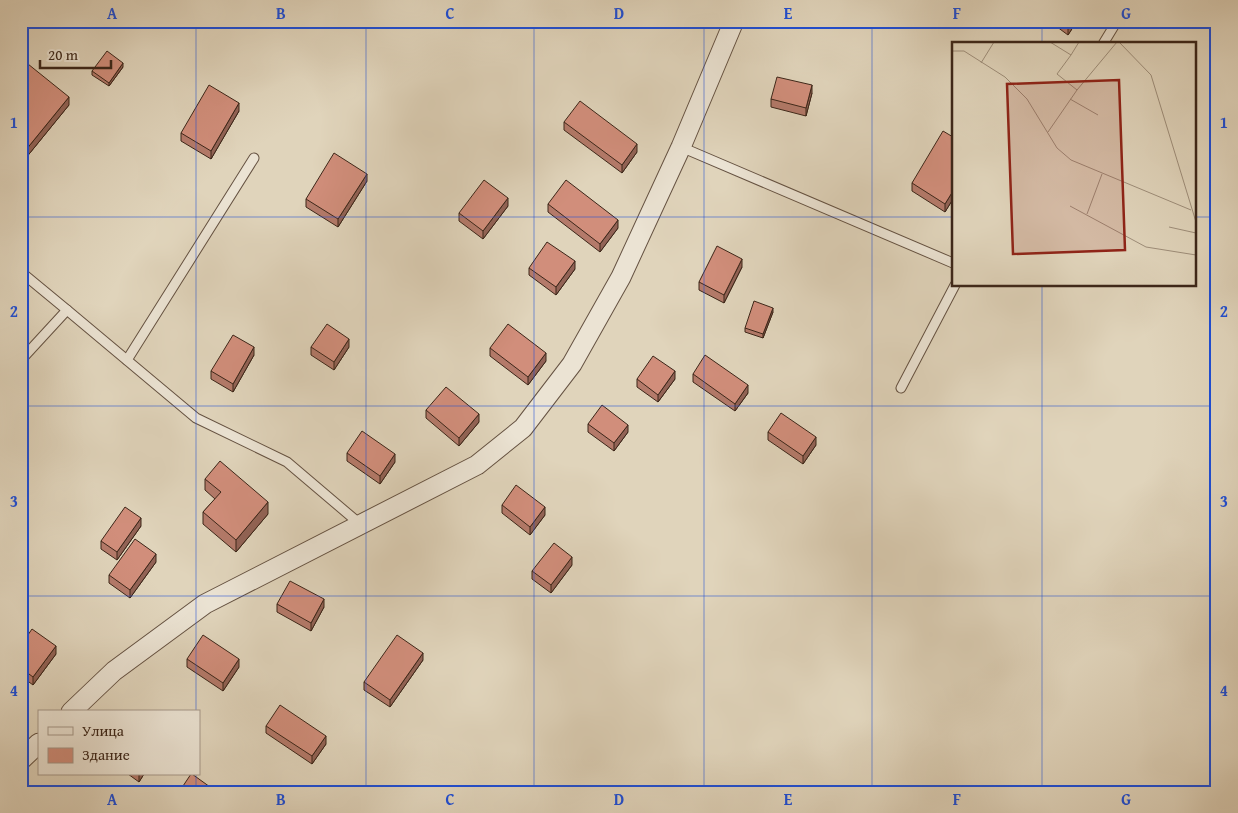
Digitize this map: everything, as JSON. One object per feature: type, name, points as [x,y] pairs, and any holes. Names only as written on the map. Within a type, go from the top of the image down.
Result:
[{"type":"street","points":[[74,710],[114,670],[205,604],[477,465],[523,428],[572,364],[622,277],[681,147],[734,21]]},
{"type":"street","points":[[21,760],[38,744]]},
{"type":"lane","points":[[1104,42],[1118,21]]},
{"type":"lane","points":[[681,147],[952,263]]},
{"type":"lane","points":[[126,360],[254,158]]},
{"type":"lane","points":[[21,272],[196,418],[287,462],[360,524]]},
{"type":"lane","points":[[901,388],[954,286]]},
{"type":"lane","points":[[21,360],[66,310]]},
{"type":"building","points":[[1060,21],[1072,21],[1068,27]]},
{"type":"building","points":[[107,51],[123,63],[109,83],[92,71]]},
{"type":"building","points":[[28,64],[69,97],[25,151],[21,148],[21,72]]},
{"type":"building","points":[[777,77],[812,85],[806,108],[771,99]]},
{"type":"building","points":[[209,85],[239,103],[211,151],[181,133]]},
{"type":"building","points":[[580,101],[637,144],[622,165],[564,122]]},
{"type":"building","points":[[943,131],[952,136],[952,193],[945,204],[912,183]]},
{"type":"building","points":[[334,153],[367,174],[338,219],[306,199]]},
{"type":"building","points":[[484,180],[508,198],[483,231],[459,213]]},
{"type":"building","points":[[566,180],[618,220],[600,244],[548,204]]},
{"type":"building","points":[[547,242],[575,261],[556,287],[529,268]]},
{"type":"building","points":[[717,246],[742,259],[724,295],[699,282]]},
{"type":"building","points":[[754,301],[773,308],[763,334],[745,328]]},
{"type":"building","points":[[327,324],[349,339],[334,362],[311,347]]},
{"type":"building","points":[[508,324],[546,353],[528,377],[490,348]]},
{"type":"building","points":[[233,335],[254,347],[233,384],[211,371]]},
{"type":"building","points":[[705,355],[748,385],[735,404],[693,374]]},
{"type":"building","points":[[653,356],[675,371],[658,395],[637,379]]},
{"type":"building","points":[[446,387],[479,414],[459,438],[426,410]]},
{"type":"building","points":[[602,405],[628,425],[614,443],[588,424]]},
{"type":"building","points":[[781,413],[816,437],[803,456],[768,432]]},
{"type":"building","points":[[362,431],[395,454],[380,476],[347,453]]},
{"type":"building","points":[[220,461],[268,502],[236,540],[203,512],[221,492],[205,479]]},
{"type":"building","points":[[516,485],[545,507],[530,527],[502,505]]},
{"type":"building","points":[[125,507],[141,518],[117,552],[101,541]]},
{"type":"building","points":[[135,539],[156,554],[130,590],[109,575]]},
{"type":"building","points":[[554,543],[572,557],[551,585],[532,571]]},
{"type":"building","points":[[290,581],[324,599],[311,623],[277,604]]},
{"type":"building","points":[[32,629],[56,646],[33,677],[21,668],[21,645]]},
{"type":"building","points":[[203,635],[239,659],[223,683],[187,659]]},
{"type":"building","points":[[397,635],[423,653],[390,700],[364,682]]},
{"type":"building","points":[[280,705],[326,736],[312,756],[266,726]]},
{"type":"building","points":[[190,776],[195,776],[217,792],[179,792]]}]
